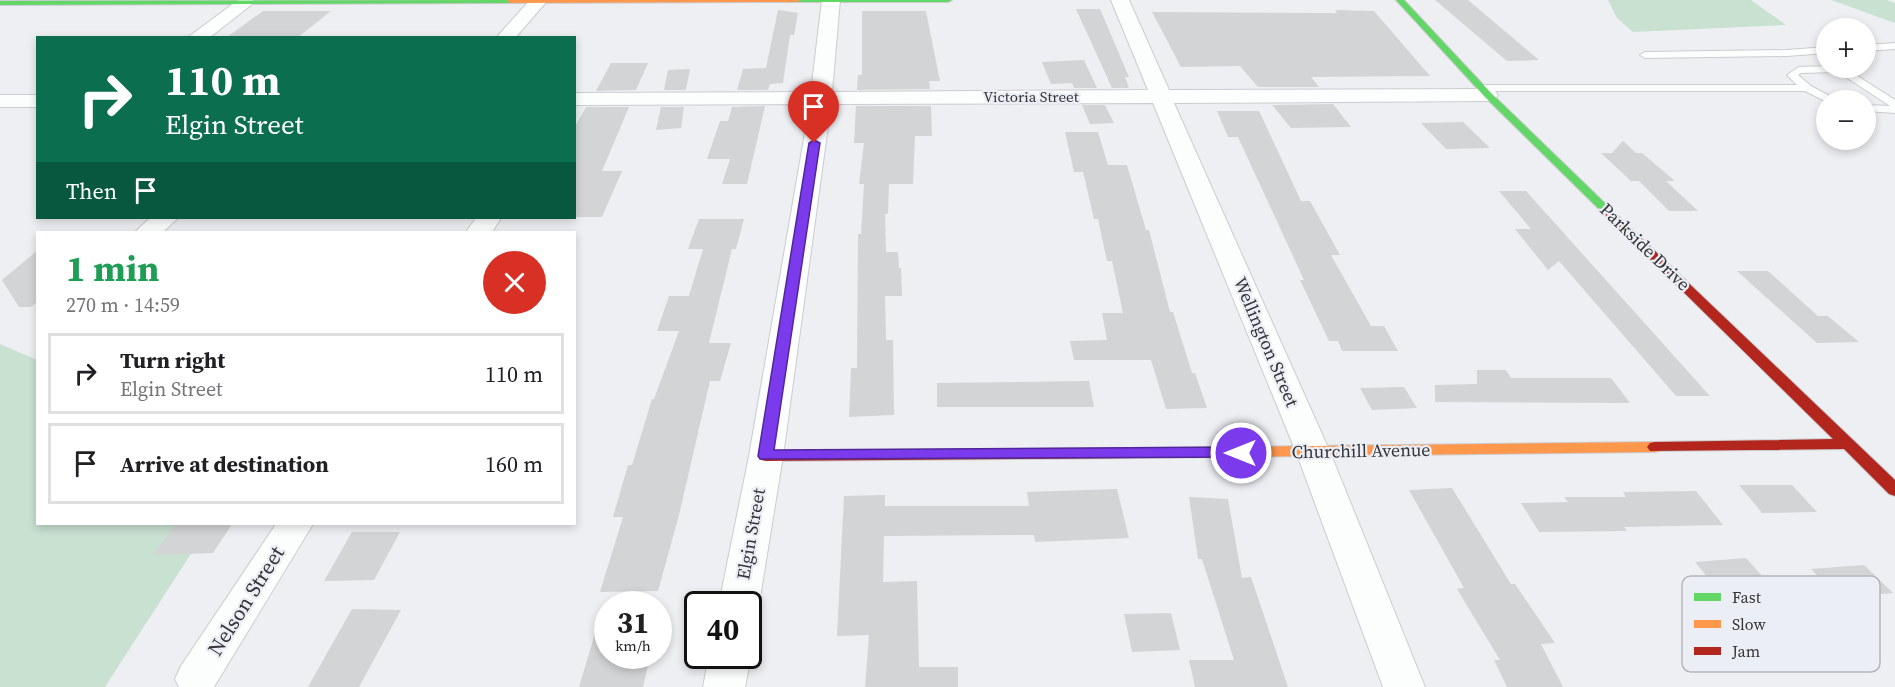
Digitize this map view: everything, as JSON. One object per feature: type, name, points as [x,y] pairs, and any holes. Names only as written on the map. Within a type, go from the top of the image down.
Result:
[{"type":"main road","points":[[0,3],[948,0]]},
{"type":"main road","name":"Parkside Drive","points":[[1400,0],[1485,92],[1895,490]]},
{"type":"main road","name":"Churchill Avenue","points":[[766,456],[1312,452],[1848,444]]},
{"type":"street","points":[[507,36],[539,0]]},
{"type":"street","name":"Elgin Street","points":[[741,591],[766,456],[821,98],[831,0]]},
{"type":"street","name":"Wellington Street","points":[[1120,0],[1312,452],[1404,687]]},
{"type":"street","points":[[199,36],[246,2]]},
{"type":"street","name":"Victoria Street","points":[[576,99],[1485,92]]},
{"type":"street","points":[[3,103],[36,101]]},
{"type":"street","points":[[149,231],[164,219]]},
{"type":"street","name":"Nelson Street","points":[[196,679],[294,525]]},
{"type":"street","points":[[724,687],[727,669]]},
{"type":"lane","points":[[1876,47],[1895,46]]},
{"type":"lane","points":[[1646,55],[1816,51]]},
{"type":"lane","points":[[1816,69],[1800,70],[1792,75],[1816,92]]},
{"type":"lane","points":[[1854,78],[1895,105]]},
{"type":"lane","points":[[1866,86],[1895,91]]},
{"type":"lane","points":[[1485,92],[1807,88]]},
{"type":"lane","points":[[1876,109],[1895,110]]},
{"type":"green space","points":[[1608,0],[1751,0],[1786,25],[1633,32],[1617,18]]},
{"type":"green space","points":[[1831,0],[1887,0],[1895,3],[1895,23]]},
{"type":"green space","points":[[0,344],[36,360],[36,525],[209,525],[105,687],[0,687]]},
{"type":"building","points":[[1435,0],[1468,0],[1539,60],[1507,61]]},
{"type":"building","points":[[1076,9],[1100,9],[1129,77],[1125,77],[1129,88],[1112,88]]},
{"type":"building","points":[[778,10],[798,13],[794,35],[790,35],[783,83],[770,84],[768,90],[737,90],[743,69],[766,68]]},
{"type":"building","points":[[1335,10],[1374,11],[1430,76],[1311,77],[1319,87],[1258,87],[1240,66],[1181,67],[1152,12],[1337,13]]},
{"type":"building","points":[[263,11],[331,11],[300,36],[229,36]]},
{"type":"building","points":[[862,11],[926,11],[940,81],[929,81],[930,89],[857,90],[858,75],[862,75]]},
{"type":"building","points":[[1084,60],[1097,88],[1074,88],[1072,83],[1051,84],[1042,62]]},
{"type":"building","points":[[611,63],[648,63],[636,90],[596,91]]},
{"type":"building","points":[[690,69],[686,90],[664,90],[668,70]]},
{"type":"building","points":[[1333,104],[1351,127],[1291,128],[1272,105]]},
{"type":"building","points":[[1082,105],[1105,105],[1114,123],[1090,124]]},
{"type":"building","points":[[765,106],[747,184],[722,184],[730,159],[707,159],[720,121],[728,121],[732,107]]},
{"type":"building","points":[[856,106],[931,106],[932,136],[915,136],[913,184],[889,184],[888,214],[885,214],[886,252],[898,252],[899,268],[901,268],[902,296],[885,296],[886,340],[893,340],[894,415],[849,417],[851,368],[857,368],[858,234],[861,234],[864,184],[859,184],[864,143],[854,143]]},
{"type":"building","points":[[586,107],[629,107],[602,171],[622,171],[602,217],[576,217],[576,124]]},
{"type":"building","points":[[661,107],[684,107],[681,128],[656,130]]},
{"type":"building","points":[[1217,111],[1259,111],[1301,201],[1310,201],[1340,255],[1331,255],[1371,326],[1384,326],[1398,351],[1342,351],[1338,341],[1329,341],[1300,280],[1304,280],[1238,137],[1228,137]]},
{"type":"building","points":[[1463,122],[1490,148],[1446,149],[1421,123]]},
{"type":"building","points":[[1065,132],[1098,132],[1108,165],[1127,165],[1146,230],[1149,230],[1170,312],[1173,312],[1192,373],[1195,373],[1207,408],[1166,409],[1151,360],[1074,360],[1070,341],[1107,340],[1102,313],[1123,313],[1112,261],[1107,261],[1098,219],[1094,219],[1083,172],[1074,172]]},
{"type":"building","points":[[1623,141],[1636,153],[1642,153],[1675,181],[1666,181],[1698,211],[1669,211],[1639,181],[1631,181],[1601,153],[1612,153]]},
{"type":"building","points":[[1499,191],[1526,191],[1710,396],[1676,396],[1559,261],[1548,270],[1515,229],[1531,229]]},
{"type":"building","points":[[699,219],[744,219],[736,249],[732,249],[709,343],[731,343],[720,381],[710,381],[679,515],[658,591],[600,591],[623,517],[613,517],[628,465],[632,465],[652,399],[654,399],[679,331],[657,331],[669,296],[689,296],[703,249],[688,249]]},
{"type":"building","points":[[36,252],[36,303],[31,307],[19,307],[2,280]]},
{"type":"building","points":[[1737,271],[1768,271],[1818,316],[1828,316],[1859,342],[1817,343]]},
{"type":"building","points":[[1477,370],[1506,370],[1511,378],[1611,378],[1630,403],[1435,402],[1435,385],[1477,384]]},
{"type":"building","points":[[1089,381],[1094,407],[937,407],[937,383]]},
{"type":"building","points":[[1404,387],[1417,408],[1372,410],[1360,388]]},
{"type":"building","points":[[1739,485],[1792,485],[1817,512],[1762,513]]},
{"type":"building","points":[[1452,488],[1511,584],[1515,584],[1555,643],[1541,644],[1563,687],[1507,687],[1494,660],[1500,660],[1457,589],[1464,588],[1409,490]]},
{"type":"building","points":[[1117,489],[1129,538],[1035,542],[1034,535],[884,536],[883,582],[917,581],[919,667],[958,667],[958,687],[865,687],[869,635],[837,636],[844,496],[885,495],[885,506],[1029,506],[1027,492]]},
{"type":"building","points":[[1696,491],[1723,525],[1624,527],[1627,531],[1539,532],[1521,503],[1568,502],[1564,497],[1626,497],[1623,492]]},
{"type":"building","points":[[1189,497],[1228,499],[1242,578],[1251,577],[1288,687],[1195,687],[1189,660],[1234,660],[1202,559],[1198,559]]},
{"type":"building","points":[[175,525],[231,525],[213,553],[153,555]]},
{"type":"building","points":[[352,532],[400,532],[374,580],[324,581]]},
{"type":"building","points":[[1746,558],[1762,576],[1706,576],[1695,562]]},
{"type":"building","points":[[1864,565],[1875,576],[1818,576],[1811,569]]},
{"type":"building","points":[[1880,580],[1893,593],[1880,594]]},
{"type":"building","points":[[352,609],[401,610],[359,687],[308,687]]},
{"type":"building","points":[[1171,613],[1180,650],[1132,652],[1124,614]]},
{"type":"building","points":[[594,637],[594,669],[647,669],[643,687],[579,687]]},
{"type":"traffic: fast","points":[[797,0],[948,0]]},
{"type":"traffic: fast","points":[[1400,0],[1488,95],[1607,211]]},
{"type":"traffic: fast","points":[[0,3],[510,1]]},
{"type":"traffic: slow","points":[[510,1],[797,0]]},
{"type":"traffic: slow","points":[[1137,453],[1655,447]]},
{"type":"traffic: jam","points":[[1607,211],[1895,490]]},
{"type":"traffic: jam","points":[[1655,447],[1848,444]]},
{"type":"traffic: jam","points":[[766,456],[1137,453]]},
{"type":"route","points":[[814,143],[766,456],[1241,453]]}]
